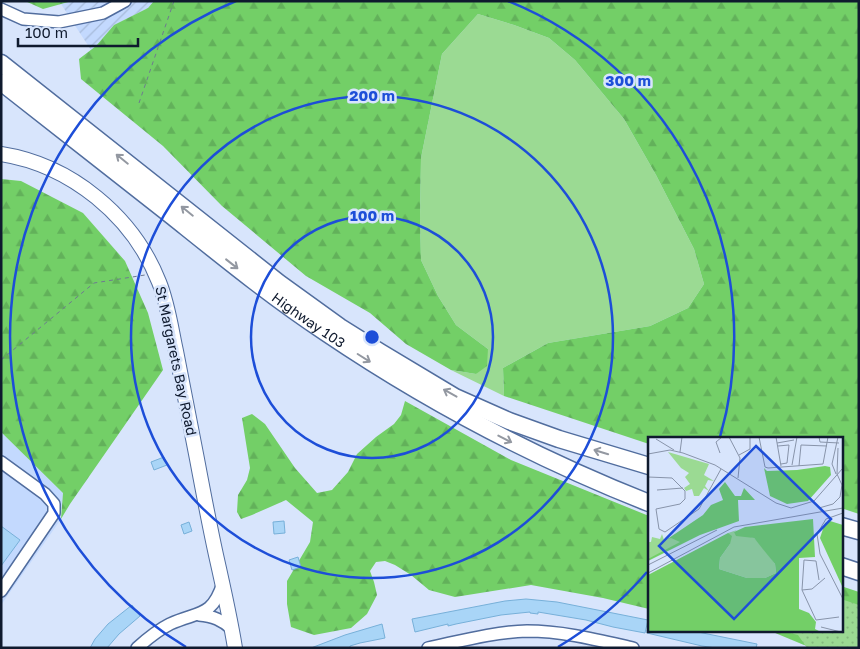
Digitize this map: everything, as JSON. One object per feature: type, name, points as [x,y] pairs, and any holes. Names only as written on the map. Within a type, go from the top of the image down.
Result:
[{"type":"highway","name":"Highway 103","points":[[1,63],[279,283],[340,327],[380,352],[455,396],[509,421],[559,439],[648,466]]},
{"type":"highway","name":"Highway 103","points":[[1,82],[261,286],[366,359],[495,434],[648,503]]},
{"type":"highway","points":[[1,94],[199,242],[210,247]]},
{"type":"highway","points":[[842,526],[859,531]]},
{"type":"highway","points":[[842,566],[859,572]]},
{"type":"main road","name":"St Margarets Bay Road","points":[[1,154],[46,167],[71,179],[94,195],[123,224],[141,246],[155,274],[170,322],[235,648]]},
{"type":"street","points":[[1,9],[23,20],[59,22],[103,13],[125,1]]},
{"type":"street","points":[[1,462],[45,494],[54,504],[54,513],[1,591]]},
{"type":"street","points":[[137,648],[145,640],[168,625],[199,615],[207,610],[219,596],[222,583]]},
{"type":"street","points":[[199,615],[221,620],[232,629]]},
{"type":"street","points":[[428,648],[484,635],[533,631],[582,636],[633,648]]},
{"type":"path","points":[[139,104],[174,1]]},
{"type":"path","points":[[1,360],[94,282],[155,274]]},
{"type":"shaded area","points":[[72,1],[154,1],[148,8],[114,25],[91,50],[61,4]]},
{"type":"shaded area","points":[[1,432],[63,493],[61,519],[1,605]]},
{"type":"green space","points":[[25,1],[72,1],[43,9]]},
{"type":"green space","points":[[154,1],[859,1],[859,514],[842,508],[842,437],[648,437],[648,444],[504,396],[503,368],[548,343],[650,326],[688,308],[704,284],[694,249],[656,175],[624,119],[575,60],[549,38],[478,14],[442,54],[421,158],[421,260],[438,296],[456,325],[488,349],[487,366],[476,374],[451,370],[406,344],[370,313],[306,276],[222,206],[163,146],[81,79],[79,59],[96,46],[114,25],[148,8]]},
{"type":"green space","points":[[478,14],[549,38],[575,60],[624,119],[656,175],[694,249],[704,284],[688,308],[650,326],[548,343],[503,368],[504,396],[451,370],[476,374],[488,349],[456,325],[438,296],[421,260],[421,158],[442,54]]},
{"type":"green space","points":[[1,179],[21,181],[83,213],[125,261],[148,313],[163,370],[61,519],[63,493],[1,432]]},
{"type":"green space","points":[[405,401],[511,460],[648,516],[648,609],[603,598],[531,585],[455,597],[429,590],[411,575],[385,561],[376,562],[370,571],[377,595],[367,614],[351,628],[314,635],[291,627],[287,604],[287,581],[310,542],[313,522],[286,500],[241,519],[237,512],[238,495],[247,480],[250,468],[242,418],[252,414],[265,424],[295,468],[317,493],[332,490],[348,472],[357,454],[394,424],[401,415]]},
{"type":"green space","points":[[842,586],[859,592],[859,648],[816,648],[773,632],[842,632]]},
{"type":"green space","points":[[842,599],[859,605],[859,648],[807,648],[798,635],[786,632],[842,632]]},
{"type":"building","points":[[164,457],[167,465],[154,470],[151,462]]},
{"type":"building","points":[[284,521],[285,533],[274,534],[273,522]]},
{"type":"building","points":[[189,522],[192,531],[184,534],[181,525]]},
{"type":"building","points":[[1,526],[20,540],[1,566]]},
{"type":"building","points":[[298,557],[301,567],[292,570],[289,560]]},
{"type":"building","points":[[526,599],[557,602],[648,620],[645,633],[586,620],[530,612],[501,615],[448,626],[448,624],[415,632],[412,619],[505,601]]},
{"type":"building","points":[[132,605],[140,616],[119,634],[107,648],[90,648],[108,624]]},
{"type":"building","points":[[382,624],[385,638],[360,643],[350,646],[350,648],[311,648],[345,635]]},
{"type":"building","points":[[647,630],[648,632],[698,632],[757,644],[756,648],[716,648],[647,633]]}]
